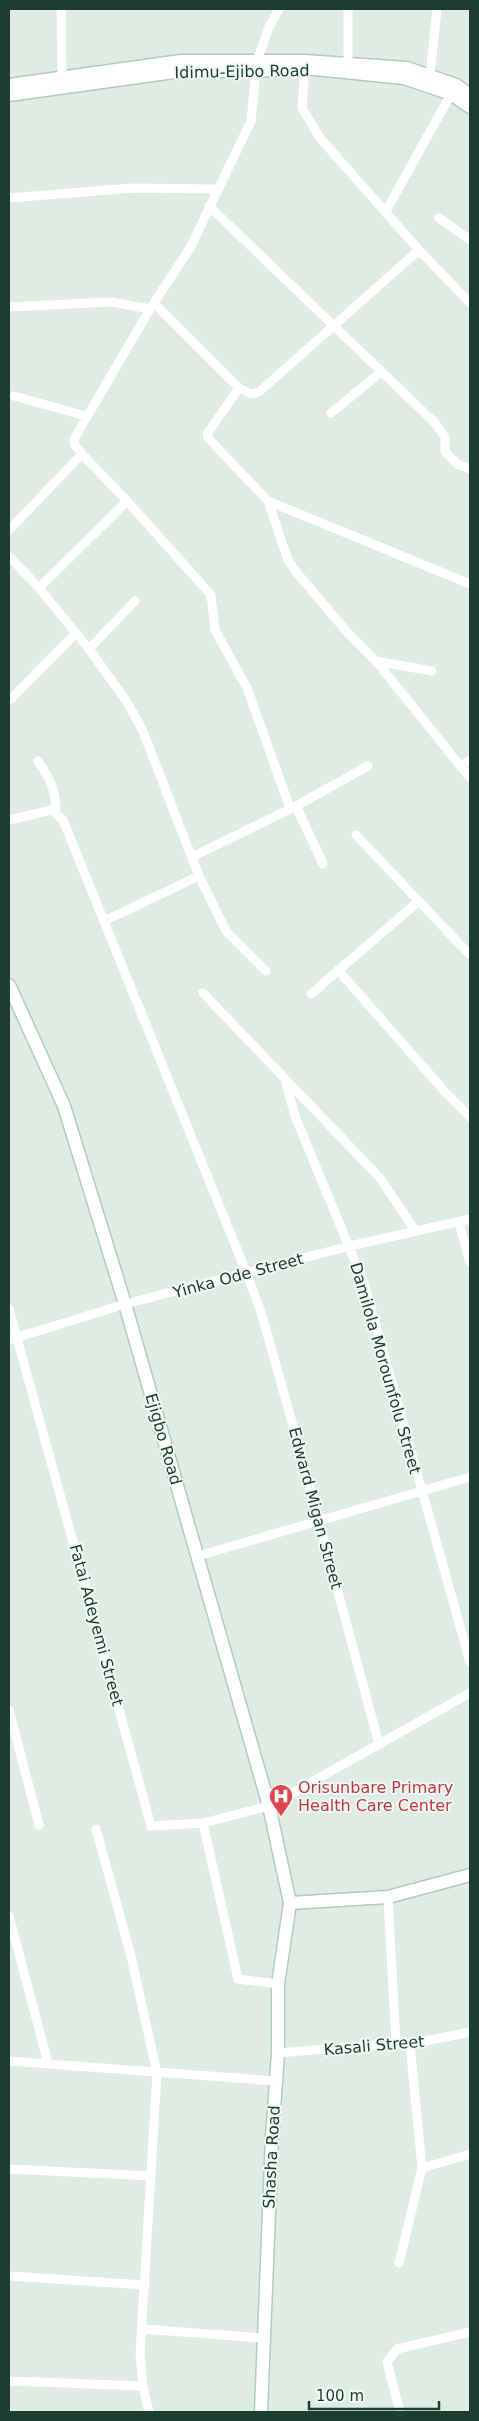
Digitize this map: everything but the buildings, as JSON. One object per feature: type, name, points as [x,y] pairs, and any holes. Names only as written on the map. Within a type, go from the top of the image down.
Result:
[{"type":"street","points":[[61,9],[62,77]]},
{"type":"street","points":[[280,9],[268,28],[257,66],[251,121],[190,248],[152,306],[86,416],[74,439],[74,445],[211,595],[215,630],[248,688],[293,807],[323,864]]},
{"type":"street","points":[[348,9],[348,63]]},
{"type":"street","points":[[430,75],[437,9]]},
{"type":"street","name":"Idimu-Ejibo Road","points":[[9,85],[181,61],[305,68],[404,78],[451,94],[470,107]]},
{"type":"street","name":"Idimu-Ejibo Road","points":[[9,95],[182,71],[348,63],[406,68],[456,85],[470,95]]},
{"type":"street","points":[[305,68],[302,108],[320,138],[419,250],[470,303]]},
{"type":"street","points":[[386,211],[451,94]]},
{"type":"street","points":[[9,198],[133,188],[217,189]]},
{"type":"street","points":[[209,206],[435,423],[444,437],[445,452],[456,464],[470,469]]},
{"type":"street","points":[[439,218],[470,240]]},
{"type":"street","points":[[9,307],[111,302],[152,306],[240,388],[251,394],[259,392],[336,326],[419,250]]},
{"type":"street","points":[[332,413],[381,372]]},
{"type":"street","points":[[240,388],[206,434],[268,501],[470,584]]},
{"type":"street","points":[[14,396],[86,416]]},
{"type":"street","points":[[9,530],[82,454]]},
{"type":"street","points":[[39,588],[127,501]]},
{"type":"street","points":[[268,501],[288,560],[297,573],[348,633],[376,661],[470,778]]},
{"type":"street","points":[[9,556],[39,588],[89,649],[124,699],[142,729],[199,876],[228,934],[266,971]]},
{"type":"street","points":[[89,649],[135,601]]},
{"type":"street","points":[[11,699],[76,634]]},
{"type":"street","points":[[376,661],[432,671]]},
{"type":"street","points":[[461,766],[470,760]]},
{"type":"street","points":[[9,820],[47,810],[56,812],[56,793],[50,778],[38,761]]},
{"type":"street","points":[[192,857],[293,807],[368,766]]},
{"type":"street","name":"Edward Migan Street","points":[[56,812],[63,820],[261,1312],[320,1520],[379,1744]]},
{"type":"street","points":[[356,835],[470,955]]},
{"type":"street","points":[[104,921],[199,876]]},
{"type":"street","points":[[311,994],[419,902]]},
{"type":"street","points":[[338,970],[446,1093],[470,1117]]},
{"type":"street","name":"Ejigbo Road","points":[[11,992],[64,1106],[125,1304],[269,1806],[290,1903]]},
{"type":"street","points":[[203,993],[380,1178],[414,1230]]},
{"type":"street","name":"Damilola Morounfolu Street","points":[[285,1080],[295,1116],[364,1283],[470,1662]]},
{"type":"street","name":"Yinka Ode Street","points":[[13,1339],[125,1304],[414,1230],[470,1219]]},
{"type":"street","points":[[459,1222],[470,1262]]},
{"type":"street","name":"Fatai Adeyemi Street","points":[[9,1309],[13,1339],[151,1826],[203,1823],[269,1806],[470,1693]]},
{"type":"street","points":[[198,1556],[470,1477]]},
{"type":"street","points":[[9,1710],[39,1825]]},
{"type":"street","points":[[203,1823],[238,1979],[278,1984]]},
{"type":"street","points":[[96,1829],[131,1956],[157,2073],[140,2354],[143,2386],[149,2412]]},
{"type":"street","points":[[290,1903],[388,1897],[470,1876]]},
{"type":"street","points":[[388,1897],[396,2043]]},
{"type":"street","name":"Shasha Road","points":[[262,2412],[275,2080],[278,2053],[278,1984],[290,1903]]},
{"type":"street","points":[[9,1916],[48,2063]]},
{"type":"street","name":"Kasali Street","points":[[278,2053],[396,2043],[410,2044],[470,2032]]},
{"type":"street","points":[[399,2263],[422,2168],[410,2044]]},
{"type":"street","points":[[9,2061],[275,2080]]},
{"type":"street","points":[[422,2168],[470,2154]]},
{"type":"street","points":[[9,2169],[151,2176]]},
{"type":"street","points":[[9,2276],[145,2285]]},
{"type":"street","points":[[142,2329],[264,2338]]},
{"type":"street","points":[[400,2412],[387,2362],[390,2355],[397,2349],[470,2332]]},
{"type":"street","points":[[9,2381],[143,2386]]},
{"type":"place","name":"Orisunbare Primary Health Care Center","points":[[281,1817]]}]
